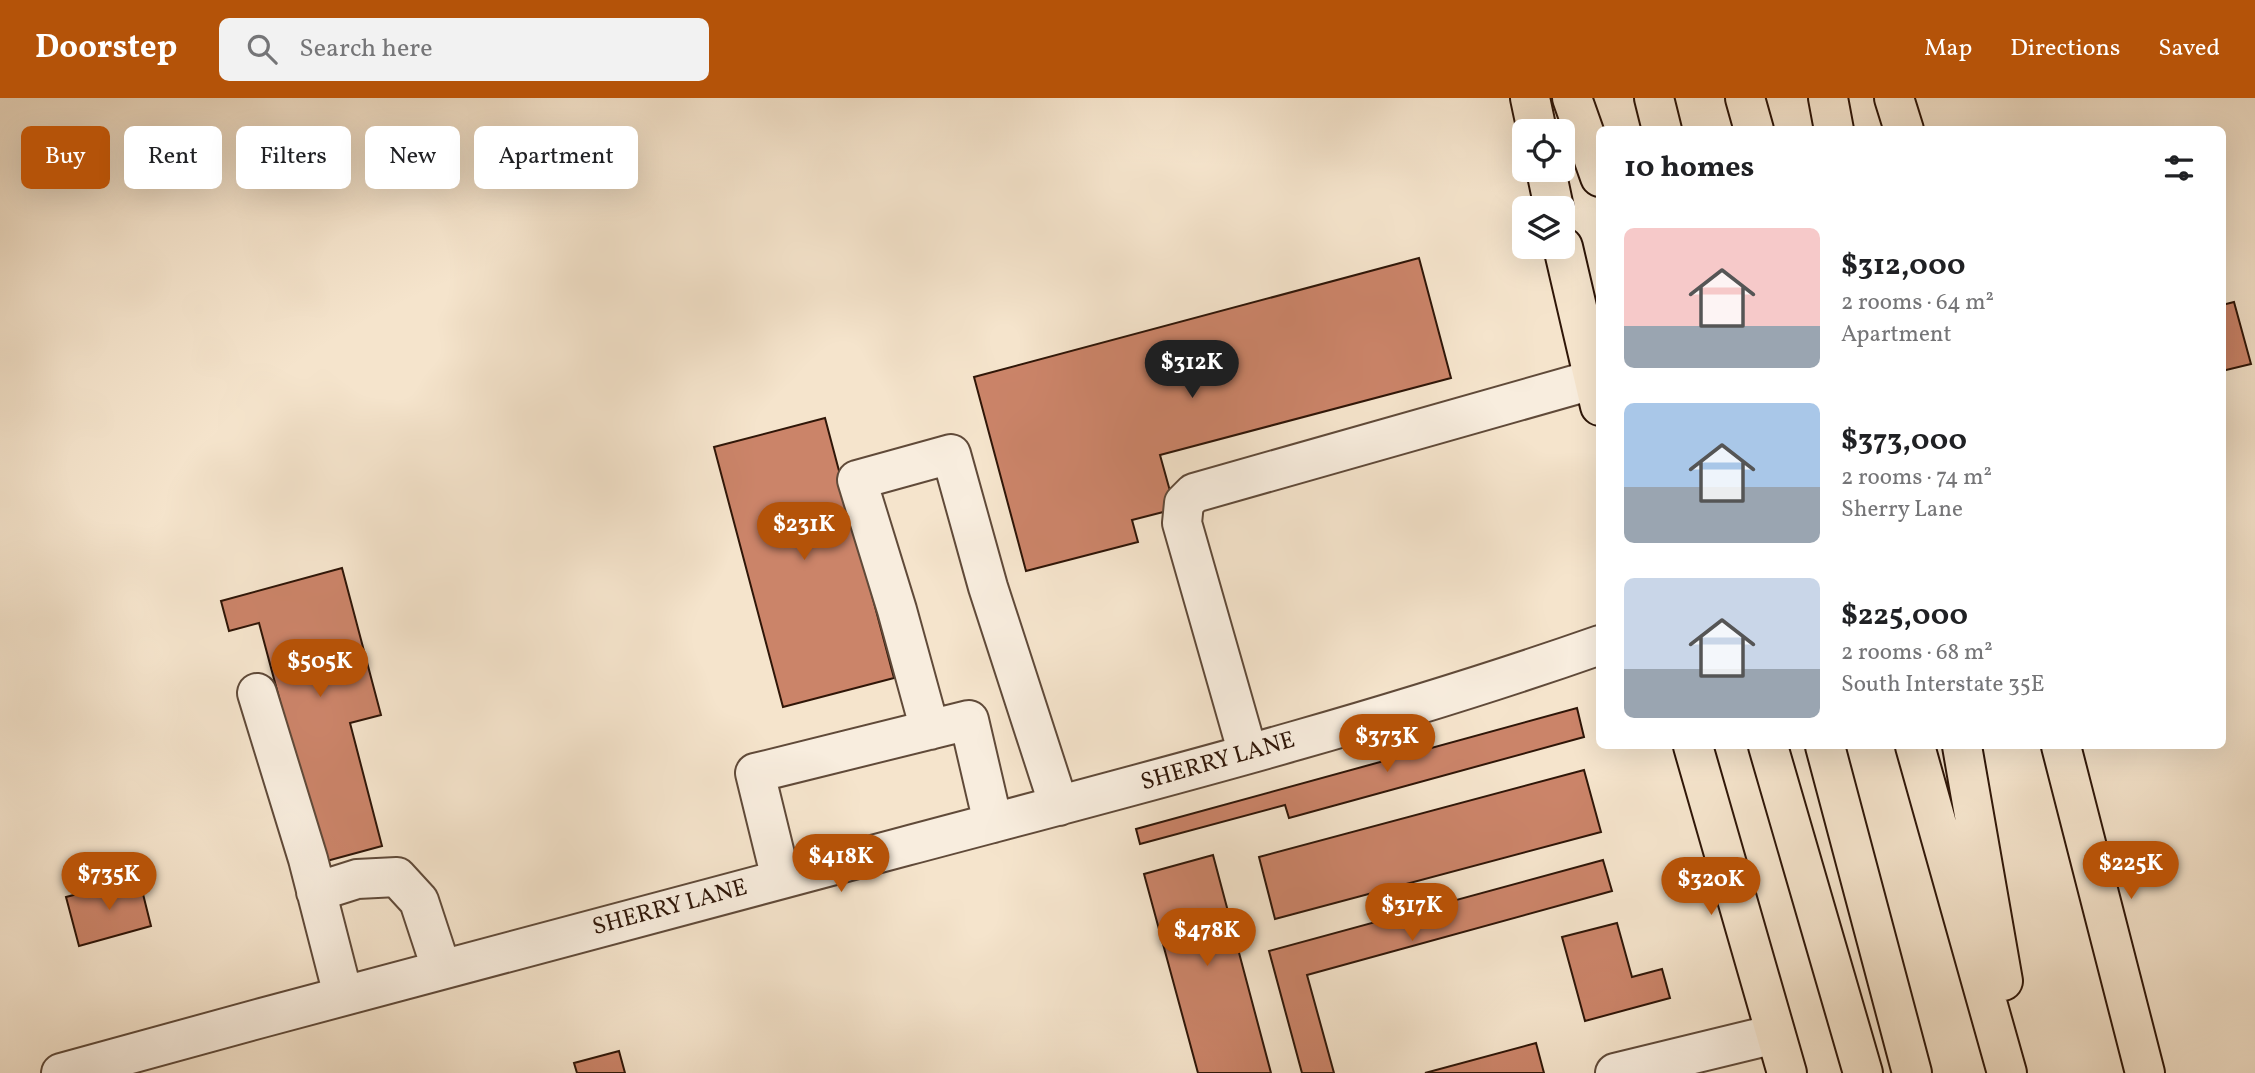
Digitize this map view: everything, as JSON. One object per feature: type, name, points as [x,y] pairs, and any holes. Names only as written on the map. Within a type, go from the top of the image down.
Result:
[{"type":"main road","points":[[1530,98],[1534,119]]},
{"type":"main road","points":[[1572,98],[1596,166]]},
{"type":"main road","points":[[1654,98],[1661,126]]},
{"type":"main road","points":[[1745,98],[1753,126]]},
{"type":"main road","points":[[1828,98],[1833,126]]},
{"type":"main road","points":[[1894,98],[1902,126]]},
{"type":"main road","points":[[1566,259],[1596,393]]},
{"type":"main road","points":[[1694,749],[1787,1073]]},
{"type":"main road","points":[[1769,749],[1863,1073]]},
{"type":"main road","points":[[1826,749],[1912,1073]]},
{"type":"main road","points":[[1916,749],[2007,1073]]},
{"type":"main road","points":[[1963,749],[2019,1073]]},
{"type":"main road","points":[[2062,749],[2145,1073]]},
{"type":"street","points":[[1248,754],[1182,523],[1184,503],[1194,492],[1596,393]]},
{"type":"street","points":[[930,730],[857,480],[951,454],[988,587],[1059,806]]},
{"type":"street","name":"SHERRY LANE","points":[[61,1073],[441,968],[1248,754],[1486,685],[1596,646]]},
{"type":"street","points":[[257,693],[316,892],[342,995]]},
{"type":"street","points":[[781,879],[755,773],[969,720],[993,823]]},
{"type":"street","points":[[316,892],[357,879],[397,877],[419,901],[441,968]]},
{"type":"street","points":[[1615,1073],[1776,1034]]},
{"type":"building","points":[[1419,258],[1451,378],[1160,455],[1175,509],[1132,520],[1138,542],[1026,571],[974,377]]},
{"type":"building","points":[[2234,302],[2251,364],[2226,370],[2226,304]]},
{"type":"building","points":[[825,418],[894,678],[783,707],[714,447]]},
{"type":"building","points":[[342,568],[381,715],[350,723],[382,846],[323,862],[259,623],[229,631],[221,601]]},
{"type":"building","points":[[1577,708],[1584,737],[1289,818],[1285,805],[1140,844],[1136,829]]},
{"type":"building","points":[[1584,770],[1601,832],[1275,919],[1259,857]]},
{"type":"building","points":[[1213,855],[1271,1073],[1198,1073],[1144,874]]},
{"type":"building","points":[[1603,860],[1612,891],[1307,975],[1334,1073],[1302,1073],[1269,951]]},
{"type":"building","points":[[139,878],[151,926],[79,946],[66,897]]},
{"type":"building","points":[[1617,923],[1632,977],[1662,969],[1670,998],[1585,1021],[1562,937]]},
{"type":"building","points":[[1536,1043],[1544,1073],[1425,1073]]},
{"type":"building","points":[[619,1051],[625,1073],[577,1073],[574,1063]]}]
